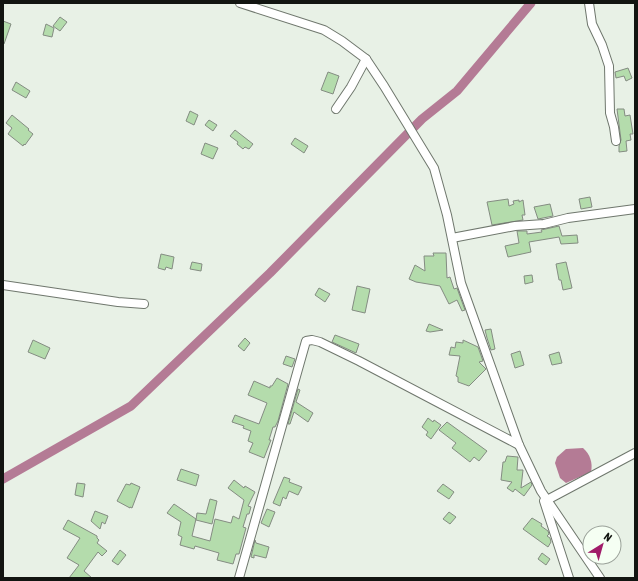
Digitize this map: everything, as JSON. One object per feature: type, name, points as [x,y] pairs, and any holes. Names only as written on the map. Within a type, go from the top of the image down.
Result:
[{"type":"street","points":[[240,3],[324,30],[366,59],[434,168],[462,283],[519,445],[541,491],[569,578]]},
{"type":"street","points":[[589,3],[592,24],[602,45],[609,66],[610,113],[616,141]]},
{"type":"street","points":[[336,108],[366,59]]},
{"type":"street","points":[[452,238],[515,226],[544,224],[568,218],[635,209]]},
{"type":"street","points":[[3,286],[118,302],[144,304]]},
{"type":"street","points":[[239,578],[306,341],[312,340],[320,342],[359,361],[519,445]]},
{"type":"street","points":[[547,500],[635,453]]},
{"type":"street","points":[[541,491],[600,578]]},
{"type":"shaded area","points":[[583,448],[592,465],[591,472],[566,483],[560,478],[555,463],[557,457],[566,449]]},
{"type":"building","points":[[60,17],[67,22],[60,31],[53,26]]},
{"type":"building","points":[[3,21],[11,24],[4,44],[3,44]]},
{"type":"building","points":[[46,24],[54,28],[52,37],[43,35]]},
{"type":"building","points":[[628,68],[632,78],[626,81],[624,76],[616,78],[615,72]]},
{"type":"building","points":[[328,72],[339,76],[333,94],[321,90]]},
{"type":"building","points":[[16,82],[30,91],[26,98],[12,90]]},
{"type":"building","points":[[617,109],[624,109],[625,116],[630,115],[633,134],[630,134],[631,140],[626,141],[627,151],[619,152],[621,140]]},
{"type":"building","points":[[190,111],[198,115],[194,125],[186,121]]},
{"type":"building","points":[[12,115],[33,134],[23,146],[8,134],[12,128],[6,123]]},
{"type":"building","points":[[209,120],[217,125],[213,131],[205,125]]},
{"type":"building","points":[[235,130],[253,144],[249,149],[245,147],[243,149],[237,144],[238,142],[230,136]]},
{"type":"building","points":[[295,138],[308,146],[304,153],[291,144]]},
{"type":"building","points":[[205,143],[218,148],[213,159],[201,154]]},
{"type":"building","points":[[590,197],[592,207],[581,209],[579,199]]},
{"type":"building","points":[[508,199],[509,206],[514,204],[513,201],[519,200],[519,202],[523,200],[525,215],[522,215],[523,220],[492,225],[487,202]]},
{"type":"building","points":[[550,204],[553,216],[538,219],[534,207]]},
{"type":"building","points":[[559,226],[562,236],[577,235],[578,243],[561,244],[559,237],[529,242],[531,252],[508,257],[505,246],[519,243],[517,231],[527,231],[527,234],[542,232],[541,230]]},
{"type":"building","points":[[433,253],[446,253],[447,278],[450,277],[454,289],[457,288],[465,310],[462,311],[457,300],[449,304],[440,286],[416,282],[409,279],[415,265],[425,271],[424,256],[434,256]]},
{"type":"building","points":[[161,254],[174,257],[172,269],[166,267],[165,270],[158,268]]},
{"type":"building","points":[[192,262],[202,264],[201,271],[190,269]]},
{"type":"building","points":[[566,262],[572,288],[563,290],[561,280],[559,280],[556,264]]},
{"type":"building","points":[[532,275],[533,282],[525,284],[524,276]]},
{"type":"building","points":[[357,286],[370,289],[365,313],[352,310]]},
{"type":"building","points":[[319,288],[330,294],[325,302],[315,295]]},
{"type":"building","points":[[429,324],[443,330],[430,332],[426,331]]},
{"type":"building","points":[[491,329],[495,349],[491,350],[485,330]]},
{"type":"building","points":[[335,335],[359,344],[356,353],[332,342]]},
{"type":"building","points":[[245,338],[250,343],[244,351],[238,346]]},
{"type":"building","points":[[33,340],[50,348],[45,359],[28,352]]},
{"type":"building","points":[[463,340],[478,347],[483,361],[479,362],[486,369],[469,386],[458,382],[458,377],[456,376],[460,356],[449,355],[451,347],[455,348],[456,342],[463,343]]},
{"type":"building","points":[[520,351],[524,365],[515,368],[511,354]]},
{"type":"building","points":[[559,352],[562,363],[552,365],[549,355]]},
{"type":"building","points":[[286,356],[295,359],[292,367],[283,364]]},
{"type":"building","points":[[277,378],[288,384],[278,421],[275,427],[273,427],[269,440],[271,440],[264,458],[249,452],[253,443],[248,441],[251,431],[243,428],[244,426],[232,422],[235,415],[259,424],[267,403],[248,395],[254,381],[270,388]]},
{"type":"building","points":[[298,389],[300,390],[296,402],[313,413],[308,422],[294,412],[290,424],[288,424]]},
{"type":"building","points":[[428,418],[441,425],[431,439],[426,435],[428,432],[422,427]]},
{"type":"building","points":[[447,422],[487,451],[479,461],[474,457],[470,462],[452,448],[456,443],[439,430]]},
{"type":"building","points":[[507,456],[518,457],[517,470],[523,470],[521,488],[531,482],[532,485],[524,496],[515,489],[513,492],[507,488],[512,482],[501,480],[503,462],[505,462]]},
{"type":"building","points":[[181,469],[199,475],[196,486],[177,480]]},
{"type":"building","points":[[284,477],[290,479],[289,482],[302,487],[298,495],[289,491],[286,499],[283,497],[280,506],[273,503]]},
{"type":"building","points":[[234,480],[244,488],[245,486],[255,492],[248,506],[251,507],[243,527],[246,528],[239,554],[236,554],[233,564],[217,560],[219,553],[195,546],[194,549],[180,545],[182,537],[178,535],[181,522],[167,513],[174,504],[196,519],[192,536],[210,541],[215,519],[231,523],[233,516],[239,519],[244,500],[228,488]]},
{"type":"building","points":[[77,483],[85,484],[83,497],[75,495]]},
{"type":"building","points":[[131,483],[140,487],[132,508],[130,508],[117,501],[126,484],[130,485]]},
{"type":"building","points":[[443,484],[454,492],[449,499],[437,491]]},
{"type":"building","points":[[210,499],[217,501],[212,524],[196,520],[197,513],[206,514]]},
{"type":"building","points":[[267,509],[275,512],[269,527],[261,523]]},
{"type":"building","points":[[95,511],[108,516],[105,524],[102,522],[100,529],[91,521]]},
{"type":"building","points":[[449,512],[456,517],[450,524],[443,519]]},
{"type":"building","points":[[532,518],[542,524],[541,526],[548,531],[549,534],[547,536],[550,538],[551,542],[548,547],[523,529]]},
{"type":"building","points":[[68,520],[97,536],[99,540],[97,543],[107,551],[102,556],[98,552],[84,571],[92,578],[69,578],[79,565],[67,558],[80,538],[63,529]]},
{"type":"building","points":[[255,540],[256,543],[269,547],[266,558],[254,555],[254,558],[251,557]]},
{"type":"building","points":[[120,550],[126,555],[118,565],[112,561]]},
{"type":"building","points":[[542,553],[550,559],[546,565],[538,559]]},
{"type":"waterway","points":[[3,479],[131,406],[270,273],[422,119],[457,91],[531,3]]}]
